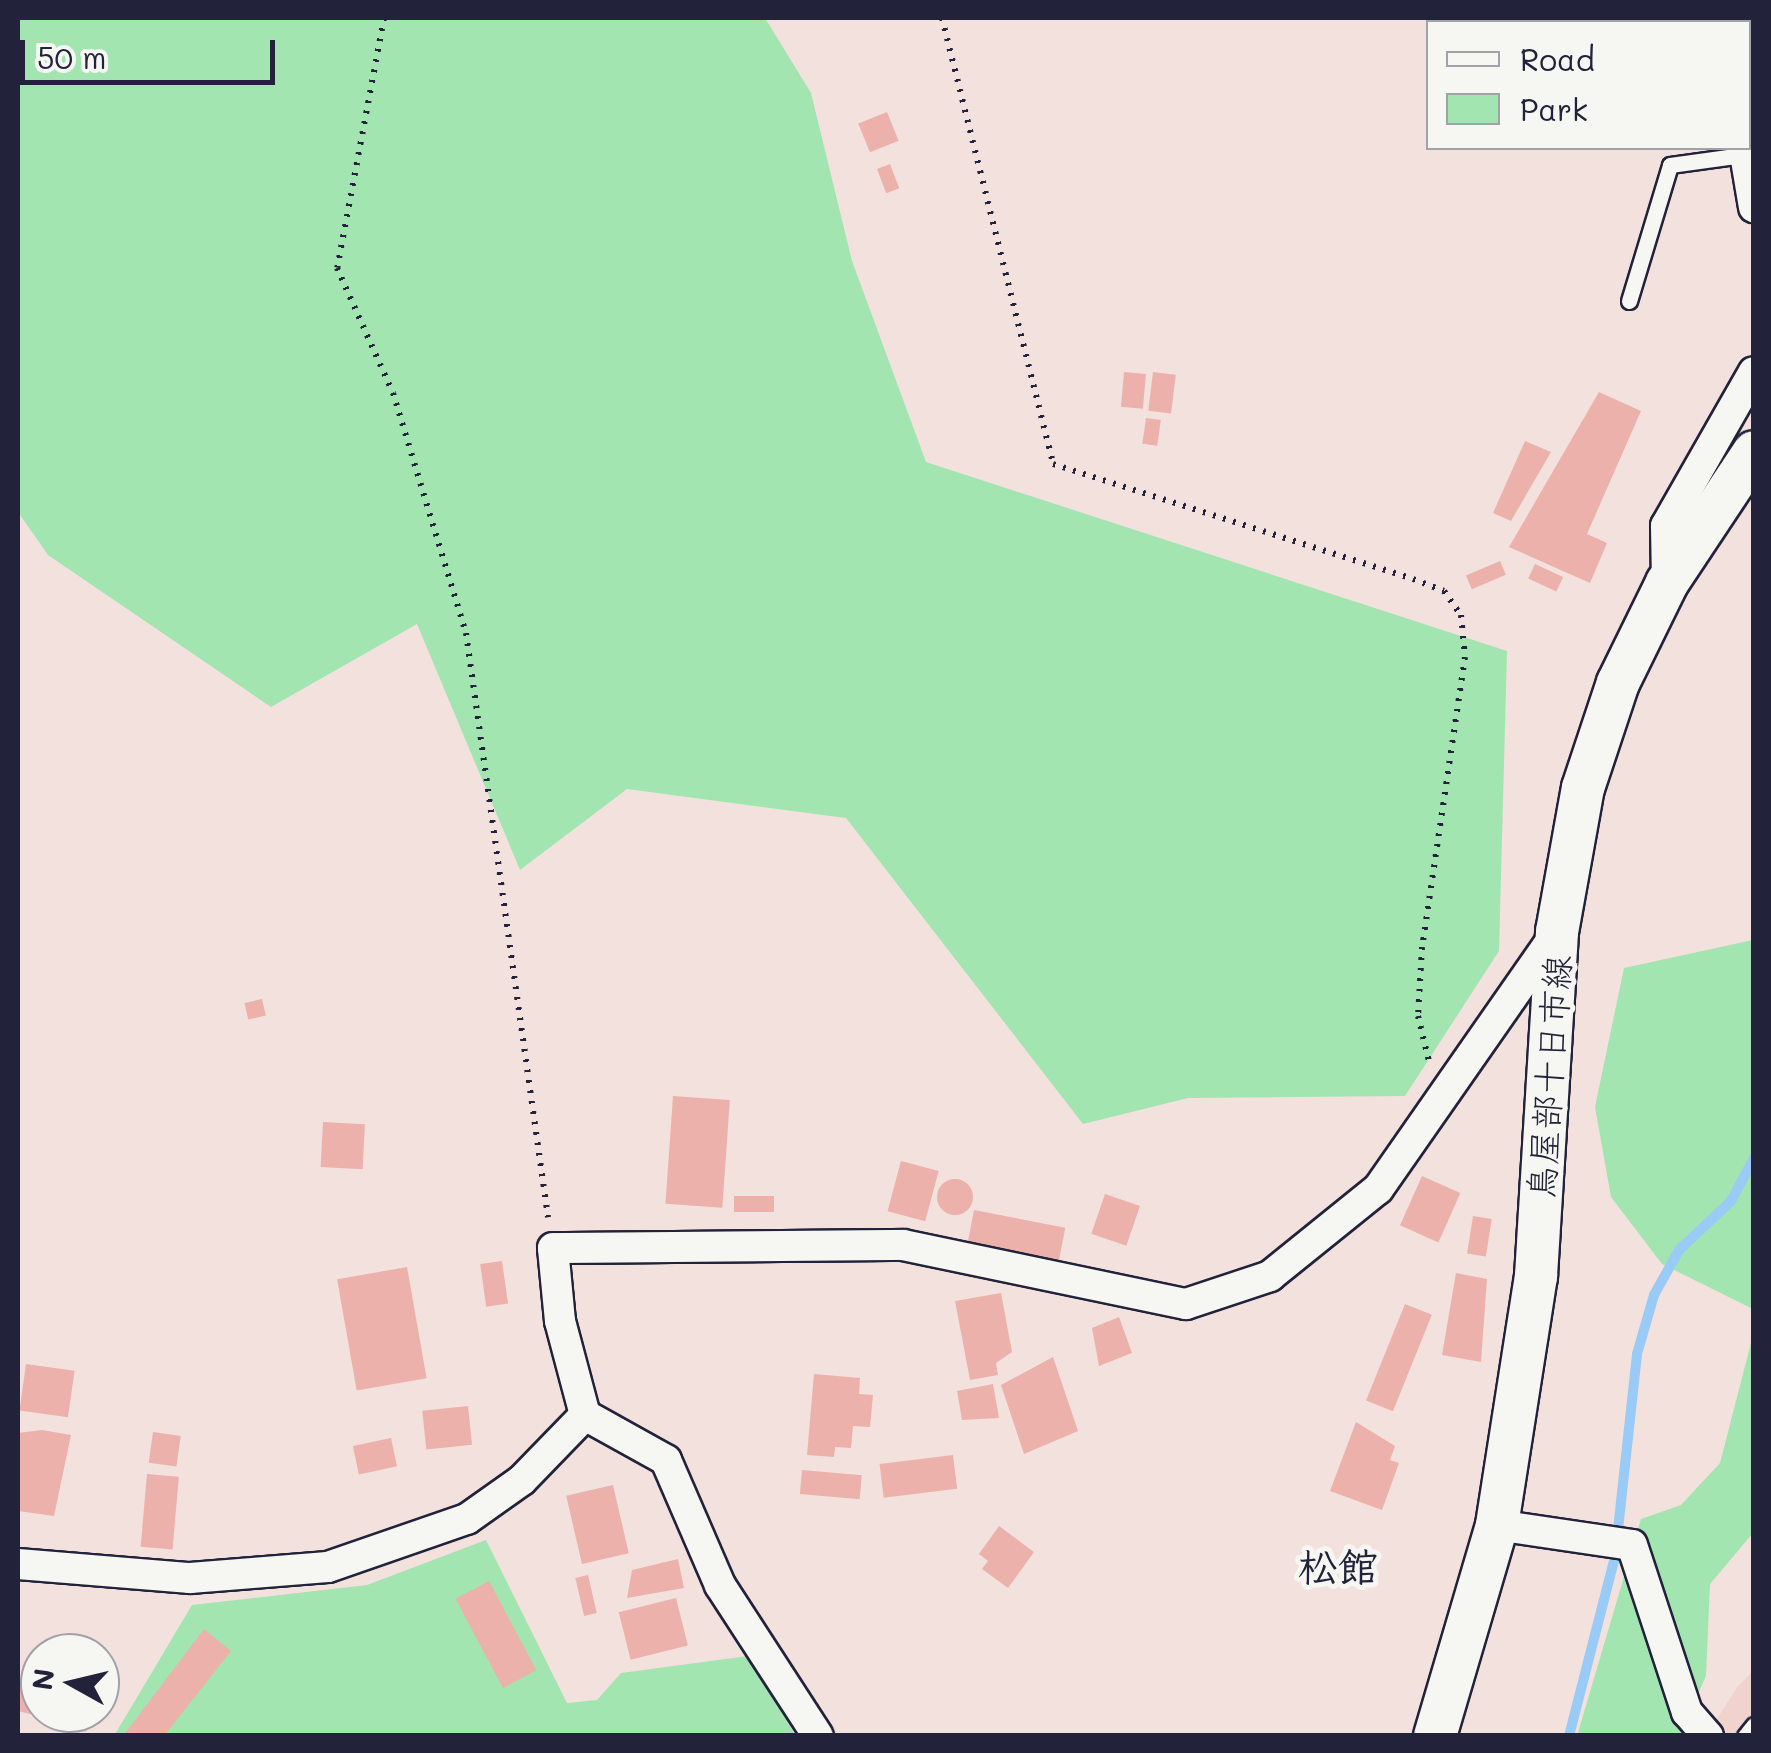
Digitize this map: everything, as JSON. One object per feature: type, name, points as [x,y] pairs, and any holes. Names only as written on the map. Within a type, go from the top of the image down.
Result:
[{"type":"main road","name":"鳥屋部十日市線","points":[[1435,1736],[1497,1525],[1536,1276],[1557,932],[1582,788],[1618,683],[1667,583],[1754,452]]},
{"type":"street","points":[[1746,150],[1754,207]]},
{"type":"street","points":[[1667,583],[1666,526],[1754,372]]},
{"type":"street","points":[[818,1736],[720,1585],[666,1460],[586,1415],[560,1321],[553,1248],[902,1245],[1186,1304],[1270,1276],[1316,1245],[1378,1189],[1444,1104],[1557,932]]},
{"type":"street","points":[[18,1564],[190,1578],[328,1567],[467,1519],[522,1480],[586,1415]]},
{"type":"street","points":[[1497,1525],[1632,1545],[1686,1712],[1708,1736]]},
{"type":"lane","points":[[1630,301],[1670,165],[1724,150]]},
{"type":"lane","points":[[1745,1736],[1754,1725]]},
{"type":"path","points":[[384,18],[337,268],[392,394],[466,633],[553,1248]]},
{"type":"path","points":[[942,18],[1053,464],[1413,579],[1444,592],[1461,615],[1465,656],[1418,1016],[1444,1104]]},
{"type":"shaded area","points":[[1753,1671],[1753,1735],[1706,1736],[1738,1686]]},
{"type":"green space","points":[[18,18],[765,18],[811,93],[852,261],[926,462],[1507,651],[1499,951],[1405,1096],[1188,1098],[1083,1124],[846,818],[627,789],[520,870],[417,624],[271,707],[48,555],[18,512]]},
{"type":"green space","points":[[1754,940],[1753,1309],[1662,1264],[1611,1197],[1595,1107],[1624,968]]},
{"type":"green space","points":[[1753,1335],[1753,1533],[1710,1584],[1706,1676],[1680,1735],[1577,1736],[1641,1519],[1681,1505],[1720,1463]]},
{"type":"green space","points":[[486,1540],[567,1703],[597,1700],[621,1673],[748,1656],[795,1735],[114,1736],[120,1733],[120,1726],[192,1605],[367,1585]]},
{"type":"building","points":[[1602,18],[1678,18],[1678,20]]},
{"type":"building","points":[[887,112],[899,141],[870,152],[858,124]]},
{"type":"building","points":[[890,164],[899,188],[886,193],[877,169]]},
{"type":"building","points":[[1124,372],[1146,374],[1143,409],[1121,407]]},
{"type":"building","points":[[1153,372],[1176,375],[1171,414],[1148,411]]},
{"type":"building","points":[[1599,392],[1641,411],[1587,534],[1607,543],[1590,583],[1509,547]]},
{"type":"building","points":[[1146,418],[1161,420],[1157,446],[1142,444]]},
{"type":"building","points":[[1525,441],[1551,452],[1511,521],[1493,513]]},
{"type":"building","points":[[1500,561],[1506,575],[1472,589],[1466,575]]},
{"type":"building","points":[[1535,564],[1563,577],[1556,592],[1528,579]]},
{"type":"building","points":[[262,999],[266,1016],[248,1020],[244,1003]]},
{"type":"building","points":[[673,1096],[730,1100],[722,1208],[665,1204]]},
{"type":"building","points":[[323,1122],[365,1124],[363,1169],[321,1167]]},
{"type":"building","points":[[901,1161],[939,1171],[925,1221],[888,1211]]},
{"type":"building","points":[[1422,1176],[1460,1193],[1438,1242],[1400,1225]]},
{"type":"building","points":[[955,1179],[968,1184],[973,1197],[968,1210],[955,1215],[942,1210],[937,1197],[942,1184]]},
{"type":"building","points":[[1105,1194],[1140,1206],[1126,1246],[1091,1234]]},
{"type":"building","points":[[734,1196],[774,1196],[774,1212],[734,1212]]},
{"type":"building","points":[[974,1210],[1065,1228],[1059,1261],[968,1243]]},
{"type":"building","points":[[1473,1216],[1492,1219],[1486,1257],[1467,1254]]},
{"type":"building","points":[[502,1261],[508,1304],[486,1307],[480,1264]]},
{"type":"building","points":[[407,1267],[427,1378],[357,1391],[337,1279]]},
{"type":"building","points":[[1456,1273],[1487,1279],[1481,1362],[1442,1355]]},
{"type":"building","points":[[1001,1293],[1012,1352],[996,1363],[998,1375],[970,1380],[955,1301]]},
{"type":"building","points":[[1405,1304],[1432,1315],[1393,1411],[1366,1400]]},
{"type":"building","points":[[1119,1317],[1132,1353],[1099,1366],[1092,1328]]},
{"type":"building","points":[[1053,1357],[1078,1431],[1024,1454],[1001,1385]]},
{"type":"building","points":[[26,1364],[75,1371],[68,1417],[19,1411]]},
{"type":"building","points":[[814,1374],[860,1378],[859,1394],[873,1395],[870,1427],[853,1426],[851,1448],[835,1447],[834,1457],[807,1455]]},
{"type":"building","points":[[993,1384],[999,1418],[962,1420],[957,1391]]},
{"type":"building","points":[[468,1406],[472,1445],[426,1450],[422,1411]]},
{"type":"building","points":[[1356,1422],[1395,1446],[1390,1460],[1399,1463],[1382,1510],[1330,1491]]},
{"type":"building","points":[[42,1430],[71,1435],[54,1516],[18,1511],[18,1433]]},
{"type":"building","points":[[153,1432],[181,1436],[176,1467],[149,1463]]},
{"type":"building","points":[[391,1438],[397,1466],[359,1474],[353,1446]]},
{"type":"building","points":[[953,1455],[957,1489],[884,1498],[880,1464]]},
{"type":"building","points":[[802,1470],[862,1475],[860,1499],[800,1494]]},
{"type":"building","points":[[147,1474],[179,1477],[173,1550],[141,1547]]},
{"type":"building","points":[[613,1485],[629,1553],[582,1564],[566,1496]]},
{"type":"building","points":[[999,1526],[1034,1552],[1008,1588],[982,1569],[988,1561],[979,1554]]},
{"type":"building","points":[[678,1559],[684,1588],[627,1598],[632,1570]]},
{"type":"building","points":[[588,1575],[597,1613],[584,1616],[575,1578]]},
{"type":"building","points":[[489,1581],[536,1670],[503,1688],[455,1599]]},
{"type":"building","points":[[676,1598],[688,1646],[631,1660],[619,1612]]},
{"type":"building","points":[[204,1629],[231,1651],[164,1736],[123,1736]]},
{"type":"building","points":[[18,1677],[20,1711],[18,1711]]},
{"type":"waterway","points":[[1569,1736],[1615,1557],[1637,1354],[1654,1295],[1679,1250],[1731,1201],[1754,1158]]},
{"type":"district","name":"松館","points":[[1338,1565]]}]
